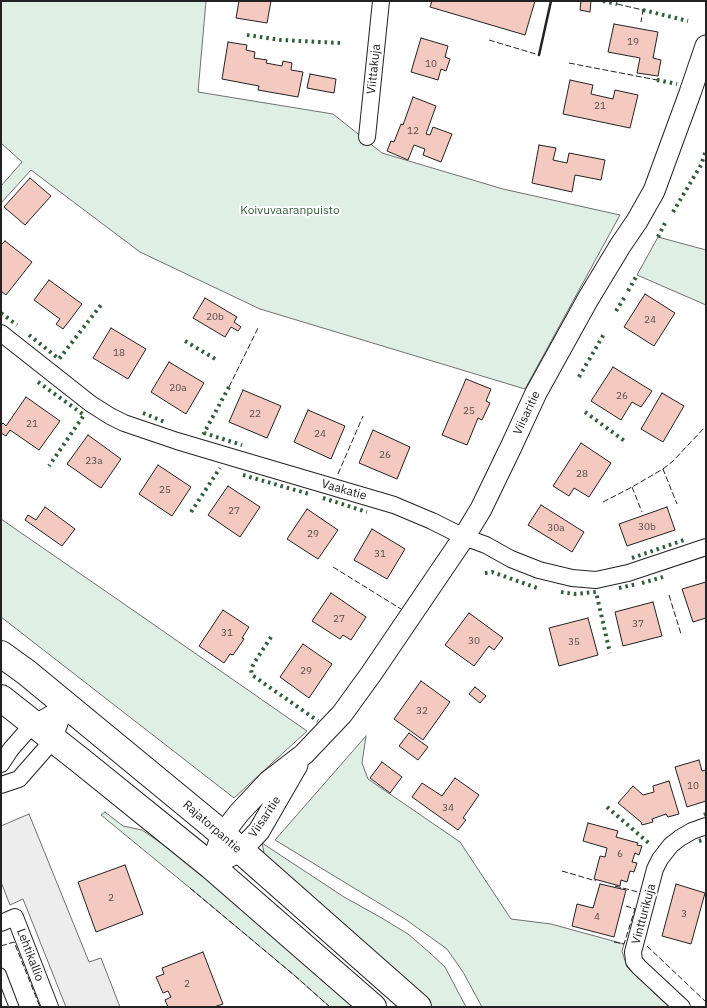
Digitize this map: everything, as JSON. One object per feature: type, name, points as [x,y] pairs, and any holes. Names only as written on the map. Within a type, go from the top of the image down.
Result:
[{"type":"main road","name":"Rajatorpantie","points":[[1,654],[26,672],[231,843],[418,1007]]},
{"type":"main road","points":[[1,698],[211,866],[373,1007]]},
{"type":"street","name":"Viittakuja","points":[[367,137],[381,1]]},
{"type":"street","name":"Viisaritie","points":[[211,866],[231,843],[259,831],[304,754],[346,708],[380,661],[481,509],[536,393],[588,300],[654,192],[706,46]]},
{"type":"street","name":"Vaakatie","points":[[1,333],[91,404],[124,423],[177,441],[394,505],[539,570],[572,578],[596,580],[628,573],[706,548]]},
{"type":"street","points":[[1,764],[11,749],[33,724],[66,705]]},
{"type":"street","points":[[1,785],[19,779],[54,739],[66,705]]},
{"type":"street","name":"Vintturikuja","points":[[682,1007],[639,967],[634,961],[633,952],[655,869],[660,859],[671,845],[680,838],[706,826]]},
{"type":"street","name":"Lehtikallio","points":[[1,923],[15,917],[50,1007]]},
{"type":"lane","points":[[1,973],[14,1007]]},
{"type":"green space","name":"Koivuvaaranpuisto","points":[[1,1],[206,1],[198,92],[333,114],[382,153],[503,189],[620,215],[525,389],[260,309],[140,252],[31,170],[1,203],[1,186],[22,162],[1,143]]},
{"type":"green space","points":[[658,237],[706,250],[706,305],[637,275]]},
{"type":"green space","points":[[1,519],[307,731],[234,798],[1,617]]},
{"type":"green space","points":[[366,736],[362,763],[368,779],[460,842],[511,919],[551,924],[624,944],[622,951],[627,967],[669,1007],[482,1007],[463,972],[447,949],[405,919],[275,840]]},
{"type":"green space","points":[[105,812],[123,826],[142,830],[190,863],[356,1007],[330,1007],[101,815]]},
{"type":"green space","points":[[262,843],[344,897],[408,934],[445,967],[466,1007],[427,1007],[265,858]]},
{"type":"shaded area","points":[[29,814],[89,962],[101,958],[120,1007],[66,1007],[23,899],[10,905],[1,882],[1,826]]},
{"type":"building","points":[[239,1],[271,1],[267,23],[236,18]]},
{"type":"building","points":[[432,1],[535,1],[525,35],[430,7]]},
{"type":"building","points":[[581,1],[591,1],[590,12],[580,10]]},
{"type":"building","points":[[614,24],[658,32],[653,58],[661,60],[658,76],[637,73],[640,58],[608,52]]},
{"type":"building","points":[[421,38],[448,46],[445,57],[450,59],[446,71],[441,69],[438,80],[411,72]]},
{"type":"building","points":[[228,42],[247,45],[246,50],[255,52],[254,58],[267,60],[266,63],[282,66],[283,61],[292,63],[291,70],[303,72],[298,97],[258,90],[259,86],[222,79]]},
{"type":"building","points":[[310,74],[336,79],[334,93],[307,88]]},
{"type":"building","points":[[570,80],[593,85],[591,94],[613,99],[615,90],[638,95],[630,128],[563,114]]},
{"type":"building","points":[[413,97],[436,106],[426,134],[430,135],[433,127],[452,134],[441,162],[423,155],[425,149],[414,145],[408,160],[387,151],[391,141],[394,142],[401,124],[403,125]]},
{"type":"building","points":[[539,145],[556,148],[553,160],[567,163],[569,153],[605,160],[601,180],[575,175],[572,192],[532,183]]},
{"type":"building","points":[[30,178],[51,196],[25,225],[4,207]]},
{"type":"building","points":[[5,241],[32,262],[6,295],[1,291],[1,245]]},
{"type":"building","points":[[49,280],[82,304],[63,329],[56,324],[60,319],[34,300]]},
{"type":"building","points":[[645,294],[675,313],[654,346],[624,327]]},
{"type":"building","points":[[205,298],[237,317],[234,322],[241,327],[238,331],[231,327],[225,337],[193,318]]},
{"type":"building","points":[[111,328],[146,349],[128,379],[93,358]]},
{"type":"building","points":[[169,362],[204,383],[186,414],[151,392]]},
{"type":"building","points":[[613,367],[652,391],[641,407],[632,402],[621,420],[591,401]]},
{"type":"building","points":[[466,379],[491,389],[486,401],[490,403],[482,420],[478,418],[467,445],[442,435]]},
{"type":"building","points":[[243,390],[281,406],[267,438],[229,422]]},
{"type":"building","points":[[662,393],[684,406],[663,442],[641,429]]},
{"type":"building","points":[[26,397],[60,421],[39,450],[10,430],[6,436],[1,433],[1,425],[3,423],[6,426]]},
{"type":"building","points":[[308,410],[345,426],[331,459],[294,442]]},
{"type":"building","points":[[373,430],[410,447],[397,479],[359,463]]},
{"type":"building","points":[[88,435],[121,459],[101,488],[67,464]]},
{"type":"building","points":[[581,443],[611,463],[589,497],[574,488],[569,496],[553,486]]},
{"type":"building","points":[[158,465],[191,487],[172,516],[139,494]]},
{"type":"building","points":[[228,486],[260,507],[240,537],[208,515]]},
{"type":"building","points":[[541,505],[584,532],[572,552],[528,525]]},
{"type":"building","points":[[45,507],[75,529],[62,546],[25,520],[28,515],[36,520]]},
{"type":"building","points":[[667,507],[675,530],[627,546],[619,524]]},
{"type":"building","points":[[307,509],[338,530],[318,559],[287,539]]},
{"type":"building","points":[[372,529],[405,549],[387,579],[354,560]]},
{"type":"building","points":[[706,582],[706,618],[693,622],[682,589]]},
{"type":"building","points":[[331,593],[366,617],[351,640],[343,635],[340,639],[312,621]]},
{"type":"building","points":[[653,602],[662,636],[623,646],[615,612]]},
{"type":"building","points":[[223,610],[249,627],[242,638],[244,639],[233,655],[230,654],[224,663],[199,646]]},
{"type":"building","points":[[469,613],[503,638],[494,650],[489,646],[474,666],[445,645]]},
{"type":"building","points":[[588,618],[598,655],[559,666],[549,628]]},
{"type":"building","points":[[303,644],[332,664],[309,698],[280,677]]},
{"type":"building","points":[[421,681],[450,702],[423,740],[394,719]]},
{"type":"building","points":[[475,687],[486,696],[480,703],[469,694]]},
{"type":"building","points":[[409,733],[428,747],[418,760],[399,746]]},
{"type":"building","points":[[699,760],[702,771],[706,770],[706,801],[687,807],[675,767]]},
{"type":"building","points":[[382,762],[402,777],[390,793],[370,778]]},
{"type":"building","points":[[455,778],[479,795],[463,818],[466,820],[458,830],[412,797],[422,783],[442,796]]},
{"type":"building","points":[[669,781],[679,814],[668,817],[666,814],[652,819],[653,822],[642,825],[641,822],[618,803],[633,786],[643,795],[654,792],[653,786]]},
{"type":"building","points":[[588,823],[618,831],[616,837],[638,843],[637,845],[642,846],[639,855],[635,853],[632,862],[637,863],[634,872],[630,871],[627,882],[621,880],[620,886],[594,879],[600,856],[605,857],[607,848],[583,841]]},
{"type":"building","points":[[125,865],[143,914],[96,932],[78,882]]},
{"type":"building","points":[[600,884],[626,890],[614,937],[572,926],[577,904],[593,908]]},
{"type":"building","points":[[676,884],[705,893],[691,944],[662,936]]},
{"type":"building","points":[[203,952],[223,1004],[214,1007],[168,1007],[165,1000],[171,997],[168,991],[163,993],[156,977],[164,974],[162,968]]},
{"type":"hedge","points":[[603,1],[617,4]]},
{"type":"hedge","points":[[643,10],[688,21]]},
{"type":"hedge","points":[[247,35],[281,40],[340,43]]},
{"type":"hedge","points":[[657,80],[677,84]]},
{"type":"hedge","points":[[673,212],[701,165],[706,150]]},
{"type":"hedge","points":[[658,237],[666,221]]},
{"type":"hedge","points":[[628,291],[637,275]]},
{"type":"hedge","points":[[616,311],[626,295]]},
{"type":"hedge","points":[[29,335],[59,359],[101,305]]},
{"type":"hedge","points":[[1,313],[17,325]]},
{"type":"hedge","points":[[589,360],[605,332]]},
{"type":"hedge","points":[[185,341],[217,360]]},
{"type":"hedge","points":[[579,377],[587,363]]},
{"type":"hedge","points":[[38,382],[84,415],[49,466]]},
{"type":"hedge","points":[[229,387],[204,433],[242,445]]},
{"type":"hedge","points":[[585,412],[626,442]]},
{"type":"hedge","points":[[143,413],[167,423]]},
{"type":"hedge","points":[[191,512],[220,468]]},
{"type":"hedge","points":[[243,475],[309,494]]},
{"type":"hedge","points":[[323,498],[367,512]]},
{"type":"hedge","points":[[632,558],[684,540]]},
{"type":"hedge","points":[[485,573],[492,572],[540,589]]},
{"type":"hedge","points":[[642,583],[663,577]]},
{"type":"hedge","points":[[619,588],[637,584]]},
{"type":"hedge","points":[[561,592],[574,594],[596,592],[610,653]]},
{"type":"hedge","points":[[271,637],[254,663],[251,669],[252,675],[318,721]]},
{"type":"hedge","points":[[607,807],[651,845]]},
{"type":"hedge","points":[[699,841],[706,839]]},
{"type":"fence","points":[[617,4],[643,10],[641,22]]},
{"type":"fence","points":[[489,40],[539,55]]},
{"type":"fence","points":[[569,63],[657,80],[658,76]]},
{"type":"fence","points":[[229,387],[258,328]]},
{"type":"fence","points":[[338,474],[363,416]]},
{"type":"fence","points":[[663,469],[706,426]]},
{"type":"fence","points":[[603,502],[663,469],[677,504]]},
{"type":"fence","points":[[632,487],[642,512]]},
{"type":"fence","points":[[333,567],[401,609]]},
{"type":"fence","points":[[669,595],[681,634]]},
{"type":"fence","points":[[562,871],[596,881]]},
{"type":"fence","points":[[615,886],[638,892]]},
{"type":"fence","points":[[190,888],[330,1007]]},
{"type":"fence","points":[[614,942],[624,944],[635,909],[626,906]]},
{"type":"fence","points":[[1,946],[14,942],[40,1007]]},
{"type":"fence","points":[[647,946],[706,1002]]},
{"type":"wall","points":[[539,55],[551,1]]}]
